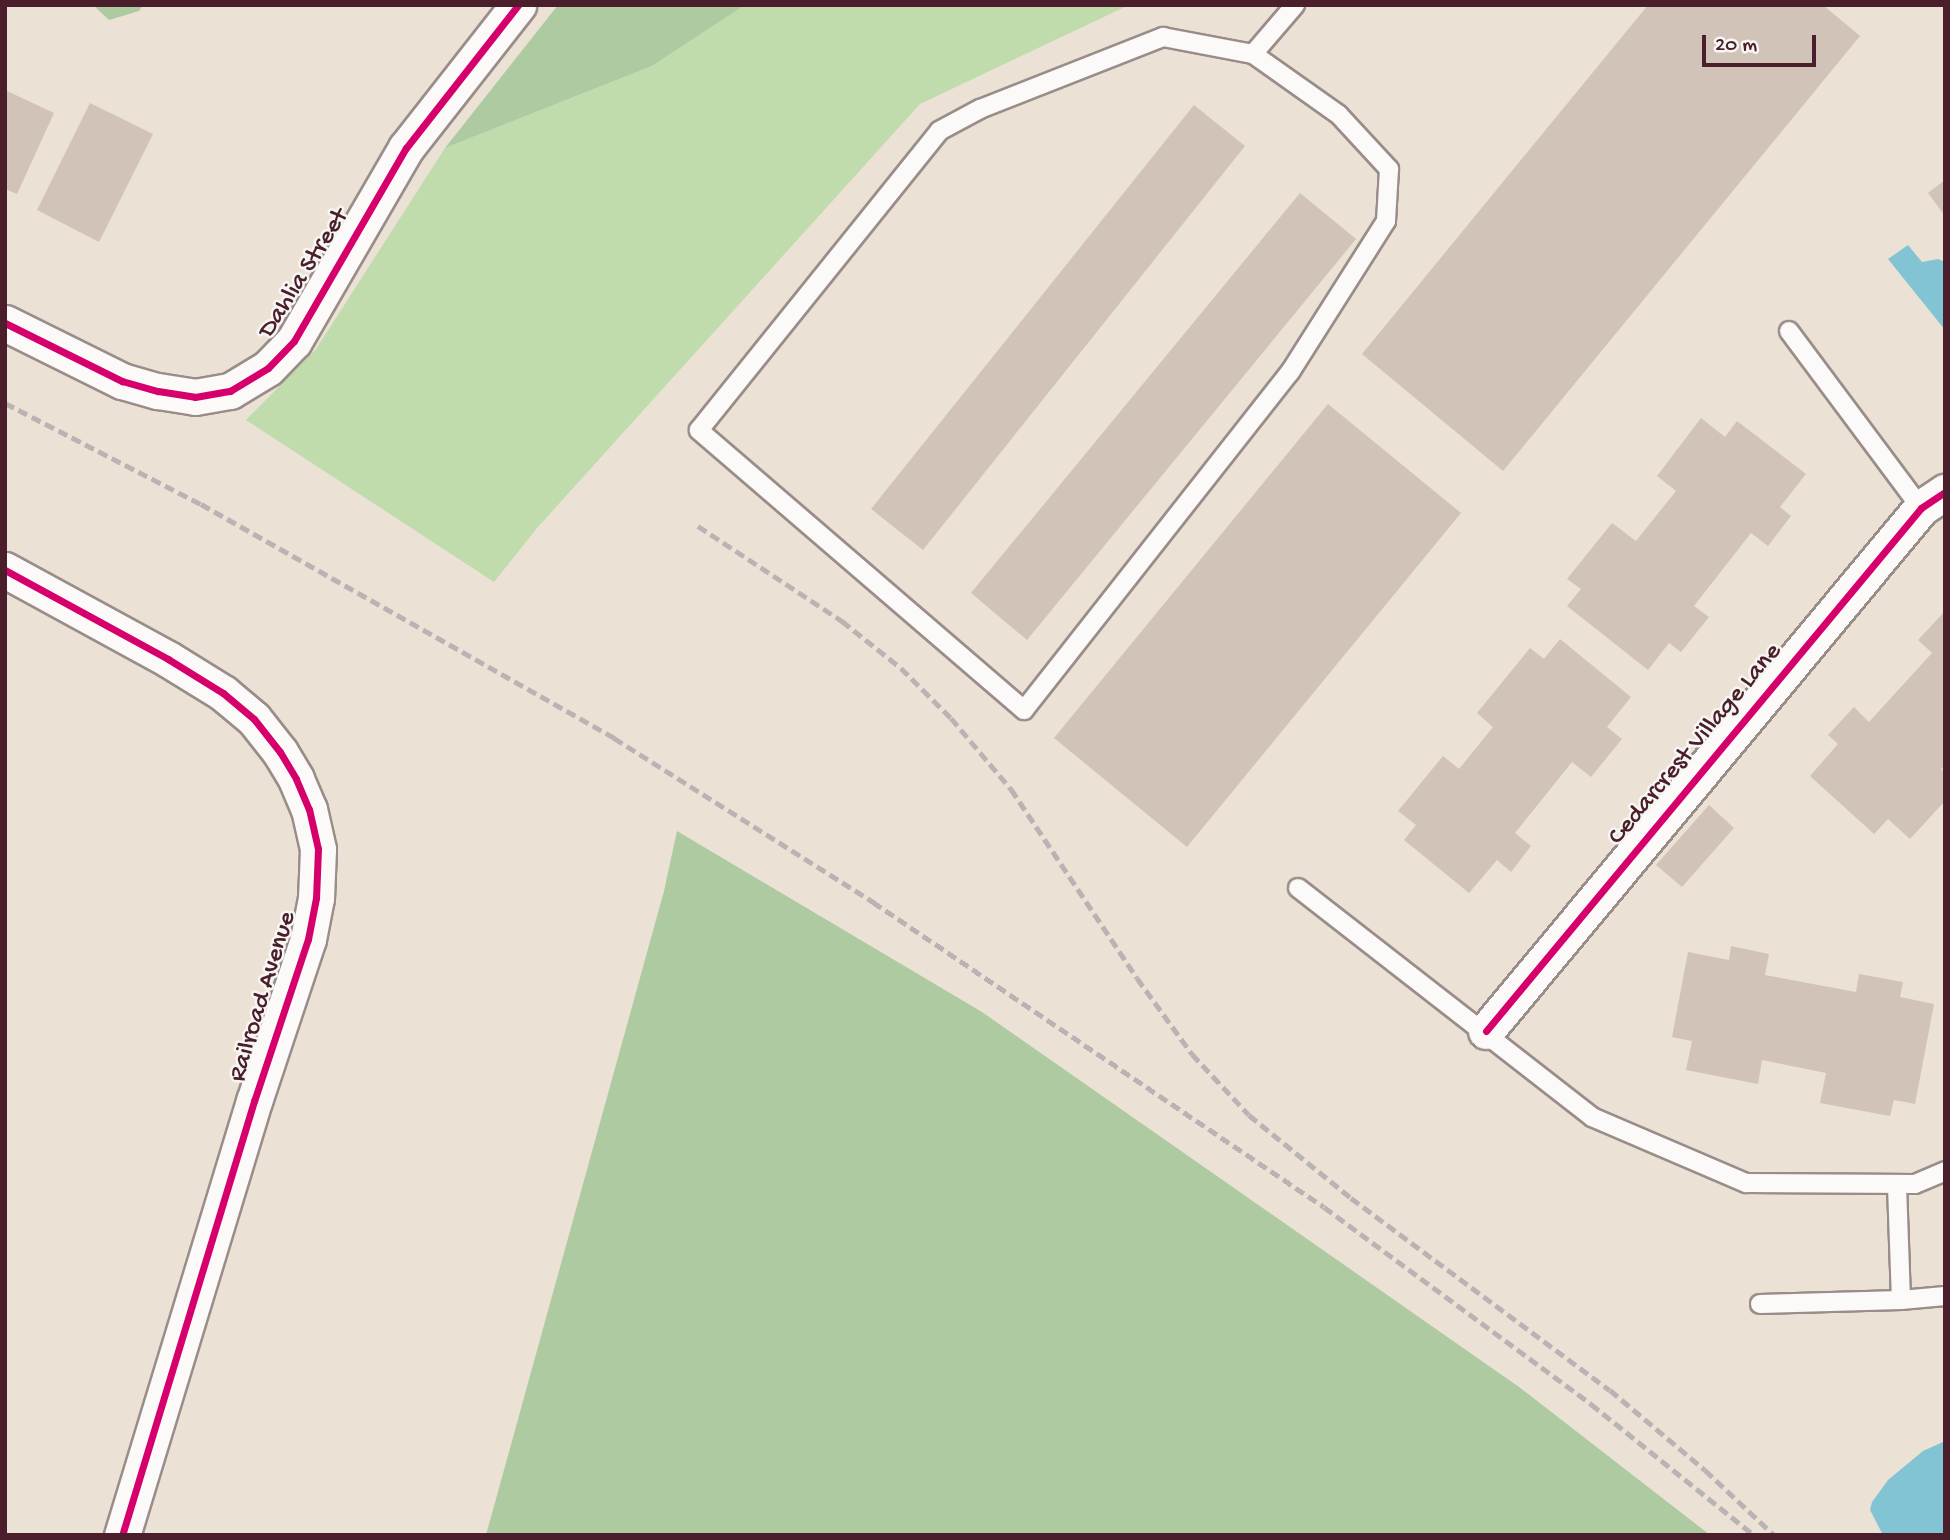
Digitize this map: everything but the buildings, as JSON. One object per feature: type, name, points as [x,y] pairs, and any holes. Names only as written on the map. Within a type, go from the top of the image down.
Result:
[{"type":"street","name":"Dahlia Street","points":[[5,324],[122,381],[170,393],[195,397],[230,391],[268,368],[295,341],[406,148],[518,5]]},
{"type":"street","name":"Cedarcrest Village Lane","points":[[1486,1031],[1933,500]]},
{"type":"street","name":"Railroad Avenue","points":[[5,570],[116,627],[223,693],[254,719],[280,752],[296,779],[309,810],[318,849],[316,898],[308,939],[181,1332],[121,1535]]},
{"type":"lane","points":[[1253,54],[1295,5]]},
{"type":"lane","points":[[1163,37],[1253,54],[1339,115],[1389,169],[1386,221],[1290,372],[1024,710],[699,430],[939,131],[979,109],[1163,37]]},
{"type":"lane","points":[[1789,331],[1933,500]]},
{"type":"lane","points":[[1298,888],[1486,1031],[1592,1117],[1746,1183],[1915,1184],[1945,1171]]},
{"type":"lane","points":[[1897,1184],[1901,1300]]},
{"type":"lane","points":[[1760,1304],[1945,1296]]},
{"type":"green space","points":[[93,5],[143,5],[139,11],[109,20]]},
{"type":"green space","points":[[558,5],[745,5],[652,66],[445,148]]},
{"type":"green space","points":[[745,5],[1129,5],[920,104],[537,528],[494,582],[246,420],[316,349],[445,148],[652,66]]},
{"type":"green space","points":[[677,831],[982,1012],[1519,1387],[1710,1535],[486,1535],[664,891]]},
{"type":"water","points":[[1908,245],[1922,262],[1938,259],[1945,262],[1945,330],[1888,259]]},
{"type":"water","points":[[1945,1441],[1945,1535],[1883,1535],[1870,1510],[1872,1502],[1888,1480],[1923,1451]]},
{"type":"railway","points":[[5,403],[201,504],[614,738],[873,902],[1324,1207],[1591,1404],[1754,1535]]},
{"type":"railway","points":[[698,526],[842,621],[901,668],[951,718],[1011,789],[1137,978],[1192,1054],[1249,1115],[1351,1198],[1610,1390],[1705,1470],[1774,1535]]},
{"type":"cycle path","points":[[5,323],[122,381],[158,391],[195,397],[230,391],[268,368],[294,341],[406,148],[518,5]]},
{"type":"cycle path","points":[[1486,1031],[1921,508],[1945,492]]},
{"type":"cycle path","points":[[5,570],[168,659],[223,693],[254,719],[280,752],[296,779],[309,809],[318,849],[316,898],[308,939],[254,1101],[122,1535]]}]
